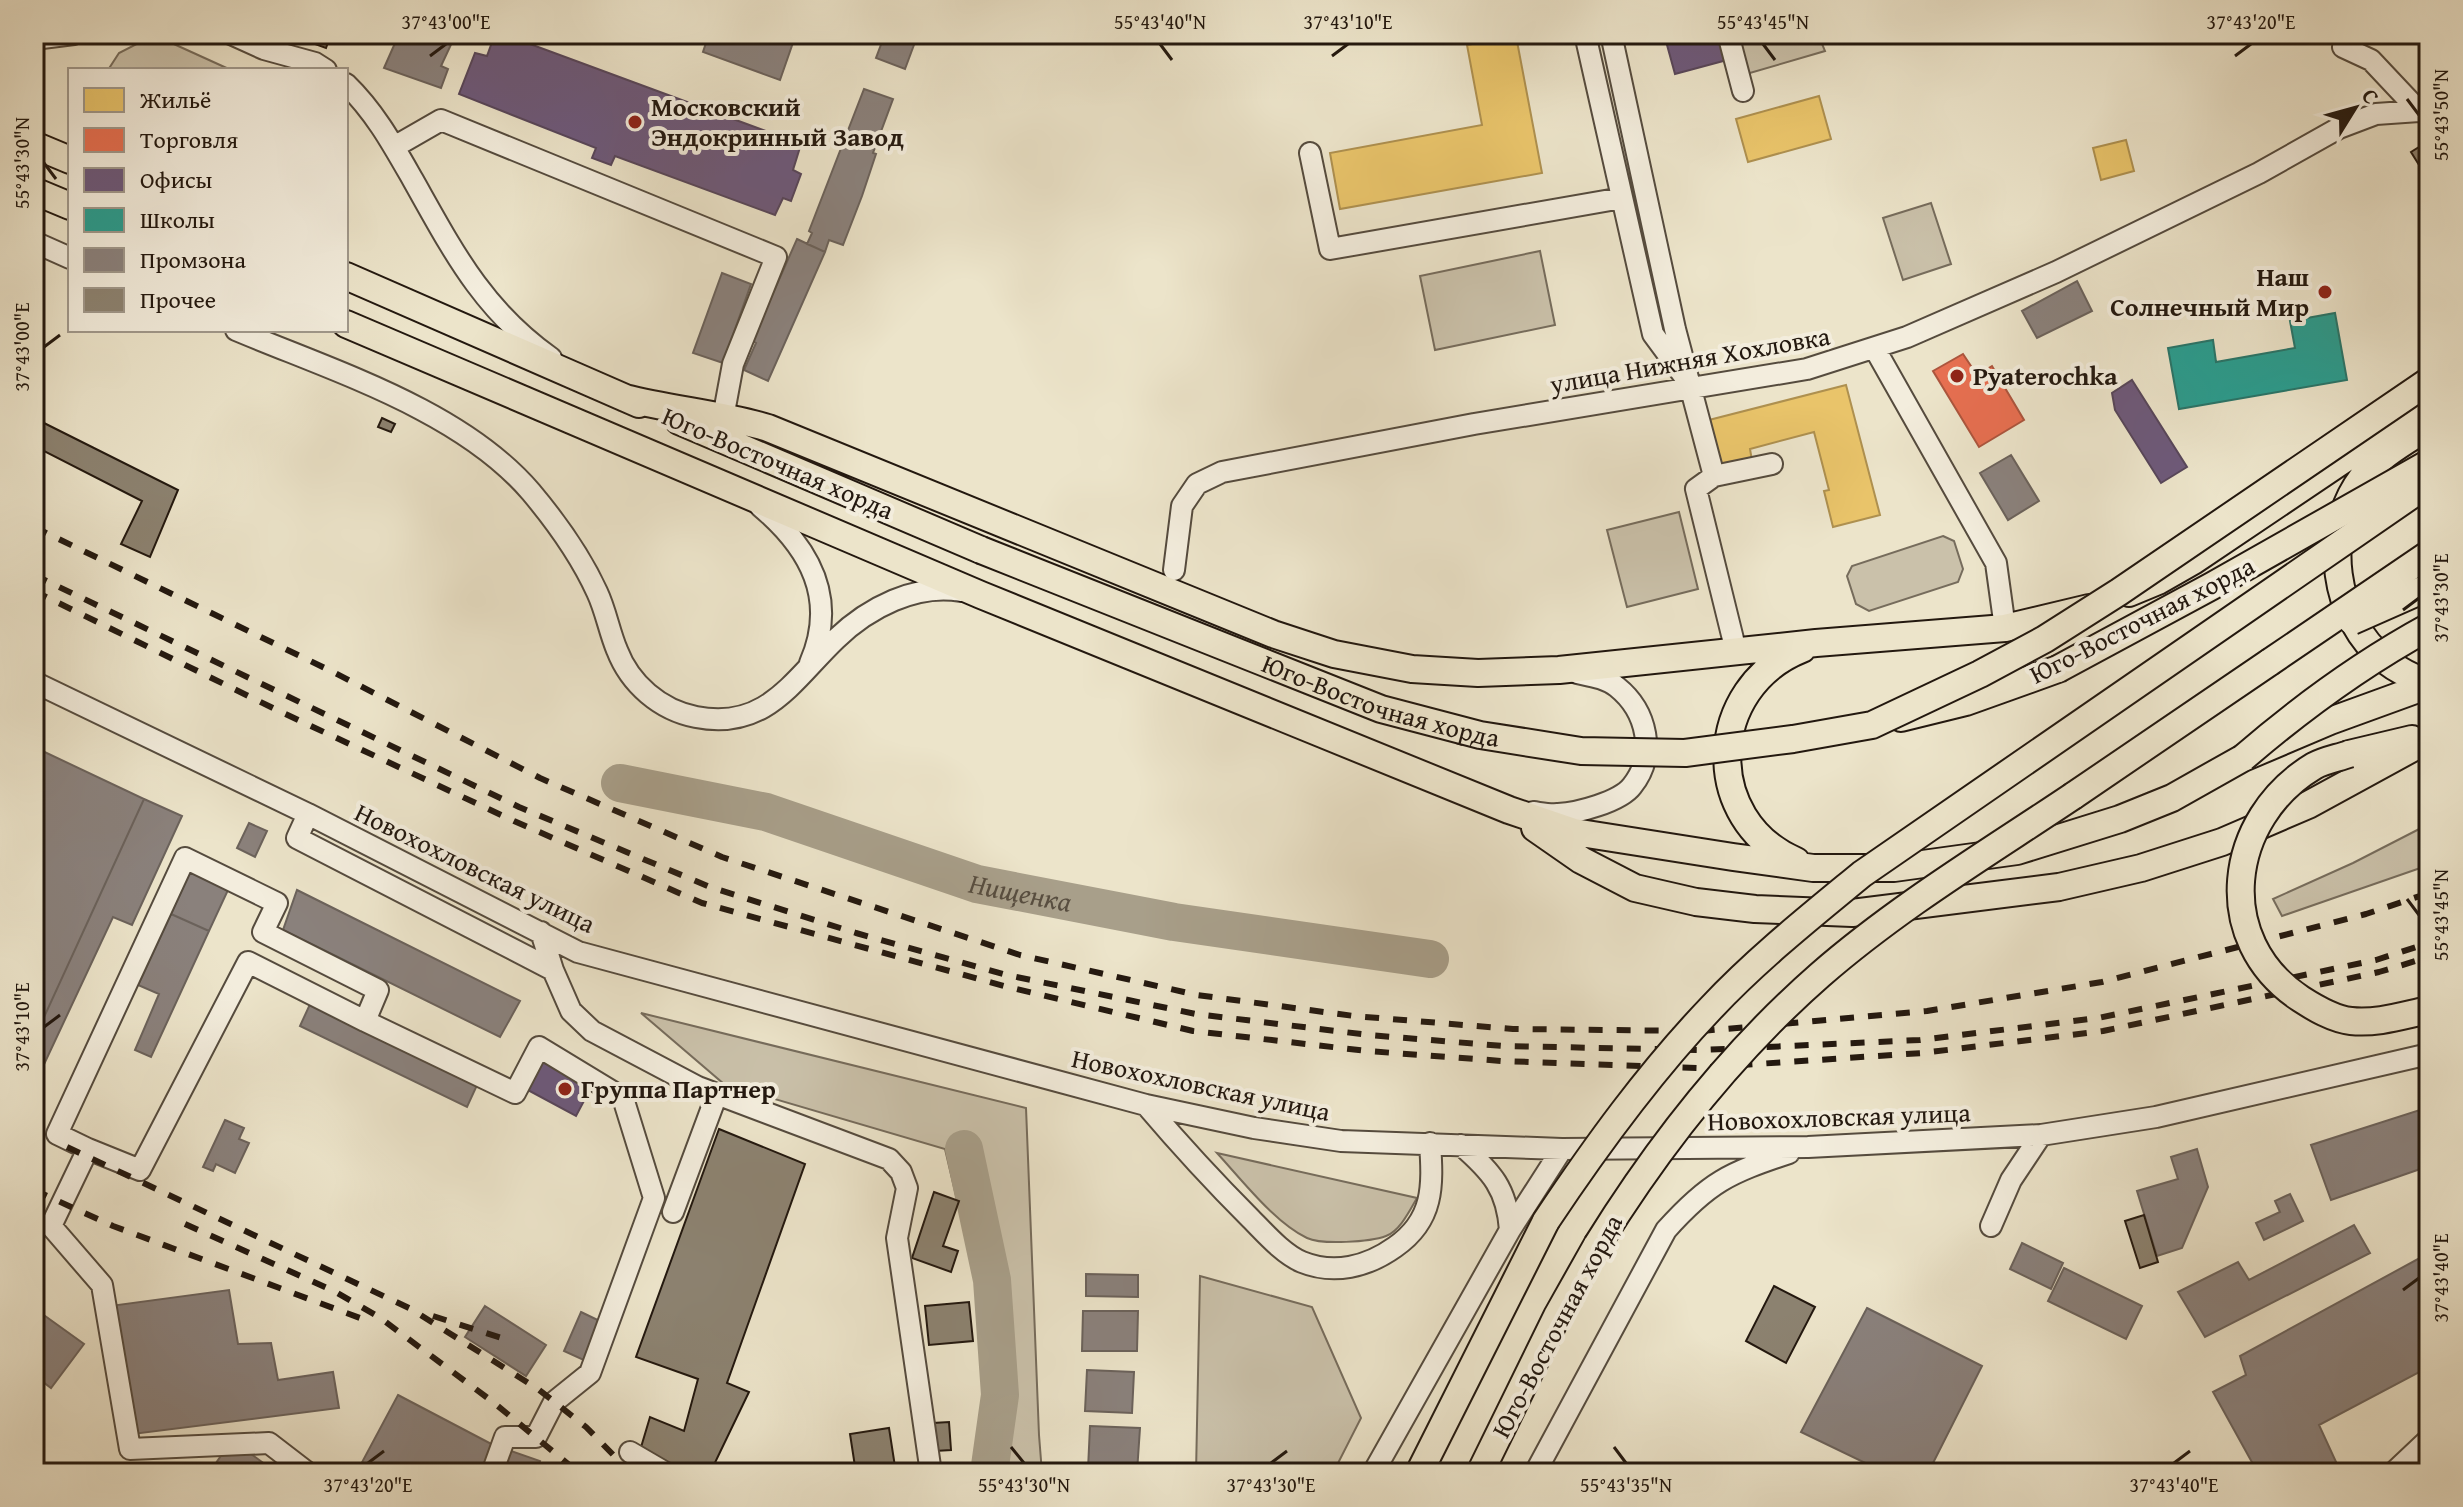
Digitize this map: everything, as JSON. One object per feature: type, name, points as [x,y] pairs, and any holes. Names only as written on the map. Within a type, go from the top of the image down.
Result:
[{"type":"main road","points":[[34,145],[68,159]]},
{"type":"main road","points":[[34,191],[68,205]]},
{"type":"main road","name":"Юго-Восточная хорда","points":[[348,277],[981,550],[1381,709],[1480,735],[1581,751],[1685,753],[1872,725],[1966,702],[2058,669],[2429,463]]},
{"type":"main road","name":"Юго-Восточная хорда","points":[[348,325],[981,595],[1509,810],[1574,832],[1813,868],[1894,868],[2017,851],[2120,819],[2172,798],[2243,758],[2429,684]]},
{"type":"main road","points":[[1872,725],[1980,674],[2045,639],[2429,381]]},
{"type":"main road","points":[[625,398],[768,428],[1273,634],[1334,654],[1412,669],[1478,673],[1559,670],[1816,643],[2005,628],[2101,604],[2158,581],[2193,561],[2429,402]]},
{"type":"main road","points":[[2429,426],[2381,459],[2362,478],[2348,502],[2339,531],[2337,565],[2342,591],[2354,623],[2367,642],[2385,660],[2429,684]]},
{"type":"main road","name":"Юго-Восточная хорда","points":[[1419,1473],[1546,1221],[1588,1157],[1712,1006],[1785,938],[1862,874],[2429,483]]},
{"type":"main road","name":"Юго-Восточная хорда","points":[[1480,1473],[1557,1316],[1637,1181],[1693,1106],[1754,1038],[1821,974],[1898,914],[2429,554]]},
{"type":"main road","points":[[2270,662],[2429,587]]},
{"type":"main road","points":[[2243,758],[2299,710],[2395,645],[2429,627]]},
{"type":"main road","points":[[1813,868],[1783,855],[1744,816],[1733,792],[1727,766],[1727,740],[1743,695],[1763,672],[1784,656],[1816,643]]},
{"type":"main road","points":[[1509,810],[1581,860],[1635,888],[1696,902],[1755,909],[1852,913],[2059,887],[2141,868],[2222,842],[2308,805],[2429,737]]},
{"type":"main road","points":[[2429,737],[2317,765],[2290,783],[2268,807],[2250,838],[2241,868],[2240,904],[2248,935],[2264,964],[2286,989],[2316,1009],[2349,1021],[2377,1021],[2429,1010]]},
{"type":"street","points":[[42,38],[74,34]]},
{"type":"street","points":[[231,34],[264,49],[323,68]]},
{"type":"street","points":[[1585,34],[1653,334],[1693,389]]},
{"type":"street","points":[[1611,34],[1675,329],[1714,476]]},
{"type":"street","points":[[1728,34],[1743,91]]},
{"type":"street","points":[[2343,47],[2371,60],[2424,111]]},
{"type":"street","points":[[264,49],[289,68]]},
{"type":"street","points":[[348,86],[362,99],[394,147],[457,257],[482,294],[507,322],[581,378]]},
{"type":"street","name":"улица Нижняя Хохловка","points":[[1174,570],[1182,506],[1197,484],[1222,472],[1474,424],[1807,369],[1875,349],[2173,225],[2339,128],[2376,114],[2424,111]]},
{"type":"street","points":[[394,147],[441,120],[776,257],[733,364],[723,418]]},
{"type":"street","points":[[1310,153],[1330,249],[1622,198]]},
{"type":"street","points":[[34,242],[68,257]]},
{"type":"street","points":[[241,332],[408,404],[447,423],[494,455],[529,490],[571,543],[598,594],[625,667],[636,682],[665,706],[699,718],[736,717],[770,704],[798,680],[837,638],[888,603],[929,590],[951,589],[981,595]]},
{"type":"street","points":[[1875,349],[1996,563],[2005,628]]},
{"type":"street","points":[[1733,639],[1696,489],[1714,476],[1772,464]]},
{"type":"street","points":[[750,498],[776,520],[802,551],[820,593],[821,630],[809,665],[798,680]]},
{"type":"street","points":[[1509,810],[1558,814],[1609,802],[1632,786],[1641,769],[1646,752],[1645,730],[1628,698],[1616,686],[1597,677],[1559,670]]},
{"type":"street","name":"Новохохловская улица","points":[[34,682],[308,814],[578,952],[1146,1105],[1254,1128],[1341,1141],[1562,1149],[1808,1147],[2041,1135],[2156,1117],[2429,1054]]},
{"type":"street","points":[[308,814],[297,838],[553,970]]},
{"type":"street","points":[[185,858],[277,903],[263,932],[140,1170],[57,1134],[185,858]]},
{"type":"street","points":[[263,932],[378,990],[365,1021]]},
{"type":"street","points":[[541,932],[571,1011],[592,1031],[698,1087],[889,1159],[901,1172],[907,1188],[897,1238],[931,1473]]},
{"type":"street","points":[[248,962],[515,1093],[539,1047],[623,1098],[654,1198],[590,1373],[554,1402],[536,1437],[505,1437],[492,1473]]},
{"type":"street","points":[[673,1212],[717,1094]]},
{"type":"street","points":[[1146,1105],[1196,1164],[1271,1239],[1300,1262],[1331,1269],[1360,1266],[1406,1240],[1420,1221],[1433,1185],[1430,1143]]},
{"type":"street","points":[[1991,1226],[2011,1180],[2041,1135]]},
{"type":"street","points":[[1461,1145],[1496,1182],[1508,1204],[1510,1230]]},
{"type":"street","points":[[1535,1473],[1666,1230],[1692,1201],[1714,1183],[1739,1170],[1808,1147]]},
{"type":"street","points":[[88,1149],[43,1223],[102,1285],[130,1449],[269,1443],[308,1473]]},
{"type":"street","points":[[1373,1473],[1510,1230],[1562,1149]]},
{"type":"street","points":[[2393,1473],[2429,1439]]},
{"type":"street","points":[[630,1452],[666,1473]]},
{"type":"shaded area","points":[[1732,34],[1818,34],[1825,51],[1743,75]]},
{"type":"shaded area","points":[[154,35],[227,68],[109,68],[119,53]]},
{"type":"shaded area","points":[[1931,203],[1951,264],[1903,280],[1883,218]]},
{"type":"shaded area","points":[[1540,251],[1555,325],[1435,350],[1420,276]]},
{"type":"shaded area","points":[[1679,512],[1698,589],[1627,607],[1607,530]]},
{"type":"shaded area","points":[[1943,536],[1954,541],[1963,569],[1958,582],[1869,611],[1856,604],[1847,576],[1852,566]]},
{"type":"shaded area","points":[[2429,824],[2429,865],[2282,916],[2273,899]]},
{"type":"shaded area","points":[[641,1013],[1026,1108],[1042,1473],[997,1473],[975,1276],[945,1149],[724,1084]]},
{"type":"shaded area","points":[[1217,1153],[1417,1198],[1400,1225],[1386,1236],[1346,1242],[1314,1240],[1283,1222]]},
{"type":"shaded area","points":[[1200,1276],[1312,1307],[1361,1418],[1333,1473],[1196,1473]]},
{"type":"building: Жильё","points":[[1516,36],[1542,173],[1340,209],[1330,153],[1482,125],[1467,45]]},
{"type":"building: Жильё","points":[[1819,96],[1831,139],[1748,162],[1736,119]]},
{"type":"building: Жильё","points":[[2126,140],[2134,171],[2101,180],[2093,148]]},
{"type":"building: Жильё","points":[[1846,385],[1880,515],[1833,527],[1824,491],[1829,490],[1814,432],[1750,449],[1752,461],[1717,469],[1705,421]]},
{"type":"building: Торговля","points":[[1963,354],[1977,375],[1992,366],[2024,420],[1979,447],[1933,371]]},
{"type":"building: Офисы","name":"Московский Эндокринный Завод","points":[[495,34],[503,34],[801,144],[793,170],[801,174],[791,201],[783,198],[775,215],[615,156],[611,165],[592,158],[596,148],[459,94],[475,53],[487,56]]},
{"type":"building: Офисы","points":[[1664,34],[1709,34],[1711,42],[1722,39],[1727,60],[1675,74]]},
{"type":"building: Офисы","points":[[2132,380],[2187,467],[2161,483],[2115,410],[2112,393]]},
{"type":"building: Офисы","points":[[543,1057],[593,1084],[576,1116],[526,1089]]},
{"type":"building: Школы","points":[[2335,313],[2347,380],[2179,409],[2168,348],[2213,340],[2216,362],[2295,348],[2290,321]]},
{"type":"building: Промзона","points":[[399,34],[455,36],[441,66],[448,69],[441,88],[384,68]]},
{"type":"building: Промзона","points":[[709,34],[796,34],[780,80],[703,52]]},
{"type":"building: Промзона","points":[[885,34],[918,34],[905,69],[876,58]]},
{"type":"building: Промзона","points":[[864,89],[893,99],[843,245],[829,240],[825,252],[807,244],[812,233],[809,231]]},
{"type":"building: Промзона","points":[[797,239],[825,252],[768,381],[744,370],[756,343],[752,341]]},
{"type":"building: Промзона","points":[[722,273],[751,284],[723,363],[693,353]]},
{"type":"building: Промзона","points":[[2077,281],[2092,311],[2037,338],[2022,311]]},
{"type":"building: Промзона","points":[[2011,455],[2039,501],[2008,520],[1980,473]]},
{"type":"building: Промзона","points":[[34,747],[144,799],[34,1039]]},
{"type":"building: Промзона","points":[[144,799],[182,816],[132,925],[113,917],[40,1073],[34,1070],[34,1039]]},
{"type":"building: Промзона","points":[[249,823],[267,831],[255,857],[237,848]]},
{"type":"building: Промзона","points":[[190,872],[228,890],[209,931],[171,914]]},
{"type":"building: Промзона","points":[[297,890],[520,1001],[500,1037],[283,930]]},
{"type":"building: Промзона","points":[[171,914],[209,931],[151,1057],[135,1050],[159,994],[138,985]]},
{"type":"building: Промзона","points":[[311,1002],[478,1083],[467,1107],[300,1026]]},
{"type":"building: Промзона","points":[[2429,1107],[2429,1166],[2331,1200],[2311,1145]]},
{"type":"building: Промзона","points":[[225,1120],[244,1128],[239,1139],[249,1143],[235,1173],[216,1164],[213,1171],[203,1167]]},
{"type":"building: Промзона","points":[[2197,1149],[2208,1187],[2182,1248],[2157,1256],[2137,1191],[2178,1179],[2171,1157]]},
{"type":"building: Промзона","points":[[2290,1194],[2303,1221],[2264,1240],[2256,1223],[2280,1212],[2275,1201]]},
{"type":"building: Промзона","points":[[2354,1225],[2370,1253],[2205,1337],[2178,1292],[2238,1262],[2249,1280]]},
{"type":"building: Промзона","points":[[2022,1243],[2063,1263],[2051,1289],[2010,1269]]},
{"type":"building: Промзона","points":[[2429,1253],[2429,1367],[2319,1425],[2337,1464],[2320,1473],[2295,1473],[2253,1464],[2213,1392],[2246,1375],[2240,1356]]},
{"type":"building: Промзона","points":[[2064,1268],[2142,1306],[2126,1339],[2048,1301]]},
{"type":"building: Промзона","points":[[1086,1274],[1138,1275],[1138,1297],[1086,1296]]},
{"type":"building: Промзона","points":[[229,1290],[238,1344],[271,1343],[278,1380],[333,1372],[339,1408],[133,1434],[110,1306]]},
{"type":"building: Промзона","points":[[485,1306],[546,1345],[526,1376],[465,1337]]},
{"type":"building: Промзона","points":[[34,1308],[84,1344],[51,1388],[34,1375]]},
{"type":"building: Промзона","points":[[1867,1308],[1982,1366],[1928,1473],[1886,1473],[1801,1432]]},
{"type":"building: Промзона","points":[[1083,1311],[1138,1311],[1137,1351],[1082,1351]]},
{"type":"building: Промзона","points":[[581,1312],[606,1324],[588,1362],[564,1351]]},
{"type":"building: Промзона","points":[[1087,1370],[1134,1372],[1132,1413],[1085,1411]]},
{"type":"building: Промзона","points":[[398,1395],[499,1448],[486,1473],[373,1473],[360,1466]]},
{"type":"building: Промзона","points":[[1090,1426],[1140,1428],[1137,1472],[1088,1469]]},
{"type":"building: Промзона","points":[[232,1440],[277,1473],[209,1473]]},
{"type":"building: Промзона","points":[[508,1450],[540,1461],[536,1473],[500,1473]]},
{"type":"building: Прочее","points":[[315,34],[331,34],[326,48],[312,43]]},
{"type":"building: Прочее","points":[[2424,144],[2429,159],[2419,165],[2411,152]]},
{"type":"building: Прочее","points":[[34,418],[178,490],[150,557],[121,544],[142,501],[34,446]]},
{"type":"building: Прочее","points":[[382,418],[395,424],[391,432],[378,427]]},
{"type":"building: Прочее","points":[[719,1129],[805,1164],[727,1383],[749,1392],[710,1473],[675,1473],[639,1454],[650,1417],[684,1431],[698,1379],[636,1357]]},
{"type":"building: Прочее","points":[[934,1192],[959,1201],[943,1246],[958,1251],[951,1272],[912,1258]]},
{"type":"building: Прочее","points":[[2144,1215],[2158,1262],[2140,1268],[2125,1221]]},
{"type":"building: Прочее","points":[[1774,1286],[1815,1307],[1786,1363],[1746,1341]]},
{"type":"building: Прочее","points":[[969,1302],[973,1341],[929,1345],[925,1306]]},
{"type":"building: Прочее","points":[[949,1422],[951,1450],[935,1451],[933,1423]]},
{"type":"building: Прочее","points":[[889,1428],[896,1473],[856,1473],[850,1434]]},
{"type":"waterway","name":"Нищенка","points":[[620,783],[766,812],[977,884],[1174,922],[1430,959]]},
{"type":"waterway","name":"Нищенка","points":[[964,1149],[992,1280],[1000,1395],[989,1473]]},
{"type":"railway","points":[[34,527],[333,672],[540,778],[722,857],[1020,955],[1197,995],[1354,1016],[1513,1029],[1702,1031],[1927,1011],[2102,982],[2366,914],[2429,893]]},
{"type":"railway","points":[[34,575],[519,807],[710,887],[856,933],[1007,975],[1196,1014],[1369,1035],[1503,1046],[1701,1050],[1920,1040],[2098,1018],[2376,960],[2429,943]]},
{"type":"railway","points":[[34,591],[514,821],[702,903],[1004,986],[1193,1031],[1367,1051],[1502,1061],[1697,1068],[1922,1053],[2103,1031],[2379,972],[2429,957]]},
{"type":"railway","points":[[67,1147],[411,1309],[538,1389],[586,1427],[631,1473]]},
{"type":"railway","points":[[34,1190],[113,1226],[368,1321]]},
{"type":"railway","points":[[185,1224],[334,1291],[379,1317],[493,1402],[579,1473]]},
{"type":"railway","points":[[433,1316],[508,1340]]},
{"type":"place","name":"Московский Эндокринный Завод","points":[[635,122]]},
{"type":"place","name":"Наш Солнечный Мир","points":[[2325,292]]},
{"type":"place","name":"Pyaterochka","points":[[1957,376]]},
{"type":"place","name":"Группа Партнер","points":[[565,1089]]}]
